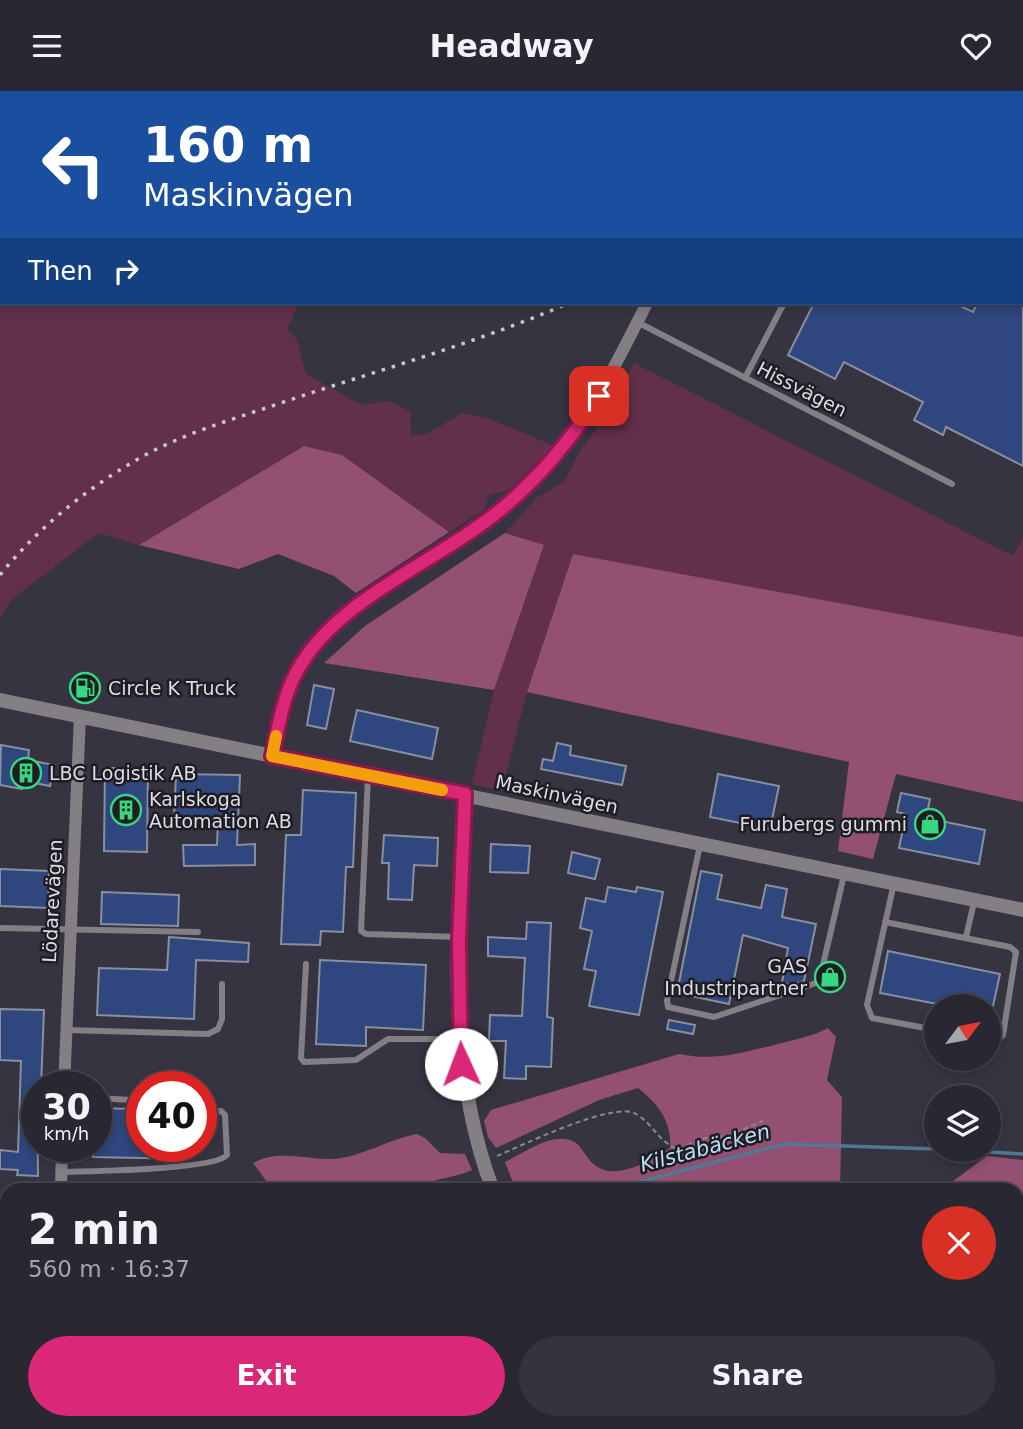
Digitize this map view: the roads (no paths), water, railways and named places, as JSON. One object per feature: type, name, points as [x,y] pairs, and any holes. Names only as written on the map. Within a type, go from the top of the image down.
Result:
[{"type":"street","points":[[272,756],[280,718],[293,678],[317,641],[359,605],[475,529],[529,486],[581,423],[646,305]]},
{"type":"street","name":"Maskinvägen","points":[[0,700],[1023,910]]},
{"type":"street","name":"Lödarevägen","points":[[65,1071],[80,716]]},
{"type":"street","points":[[465,794],[459,937],[461,1039],[465,1092],[490,1183]]},
{"type":"street","points":[[61,1183],[62,1162]]},
{"type":"lane","points":[[745,379],[783,305]]},
{"type":"lane","name":"Hissvägen","points":[[637,322],[952,484]]},
{"type":"lane","points":[[368,775],[361,930],[366,934],[459,937]]},
{"type":"lane","points":[[701,843],[667,1000],[668,1007],[674,1010],[714,1017],[819,982],[844,873]]},
{"type":"lane","points":[[894,883],[867,1005],[868,1012],[872,1019],[924,1028]]},
{"type":"lane","points":[[966,937],[974,900]]},
{"type":"lane","points":[[885,922],[1010,947],[1017,956],[1001,1036]]},
{"type":"lane","points":[[0,927],[69,931],[198,932]]},
{"type":"lane","points":[[306,964],[300,1058],[304,1062],[356,1060],[387,1039],[461,1039]]},
{"type":"lane","points":[[66,1030],[208,1034],[218,1029],[222,1019],[222,984]]},
{"type":"lane","points":[[217,1111],[225,1115],[227,1155],[223,1160],[217,1161]]},
{"type":"lane","points":[[62,1172],[213,1162]]},
{"type":"waterway","name":"Kilstabäcken","points":[[636,1183],[784,1144],[924,1149]]},
{"type":"waterway","name":"Kilstabäcken","points":[[1001,1153],[1023,1154]]},
{"type":"railway","points":[[0,575],[30,541],[64,511],[100,483],[154,450],[221,423],[459,345],[564,305]]},
{"type":"place","name":"Circle K Truck","points":[[85,688]]},
{"type":"place","name":"LBC Logistik AB","points":[[26,773]]},
{"type":"place","name":"Karlskoga Automation AB","points":[[126,810]]},
{"type":"place","name":"Furubergs gummi","points":[[930,824]]},
{"type":"place","name":"GAS Industripartner","points":[[830,977]]}]
